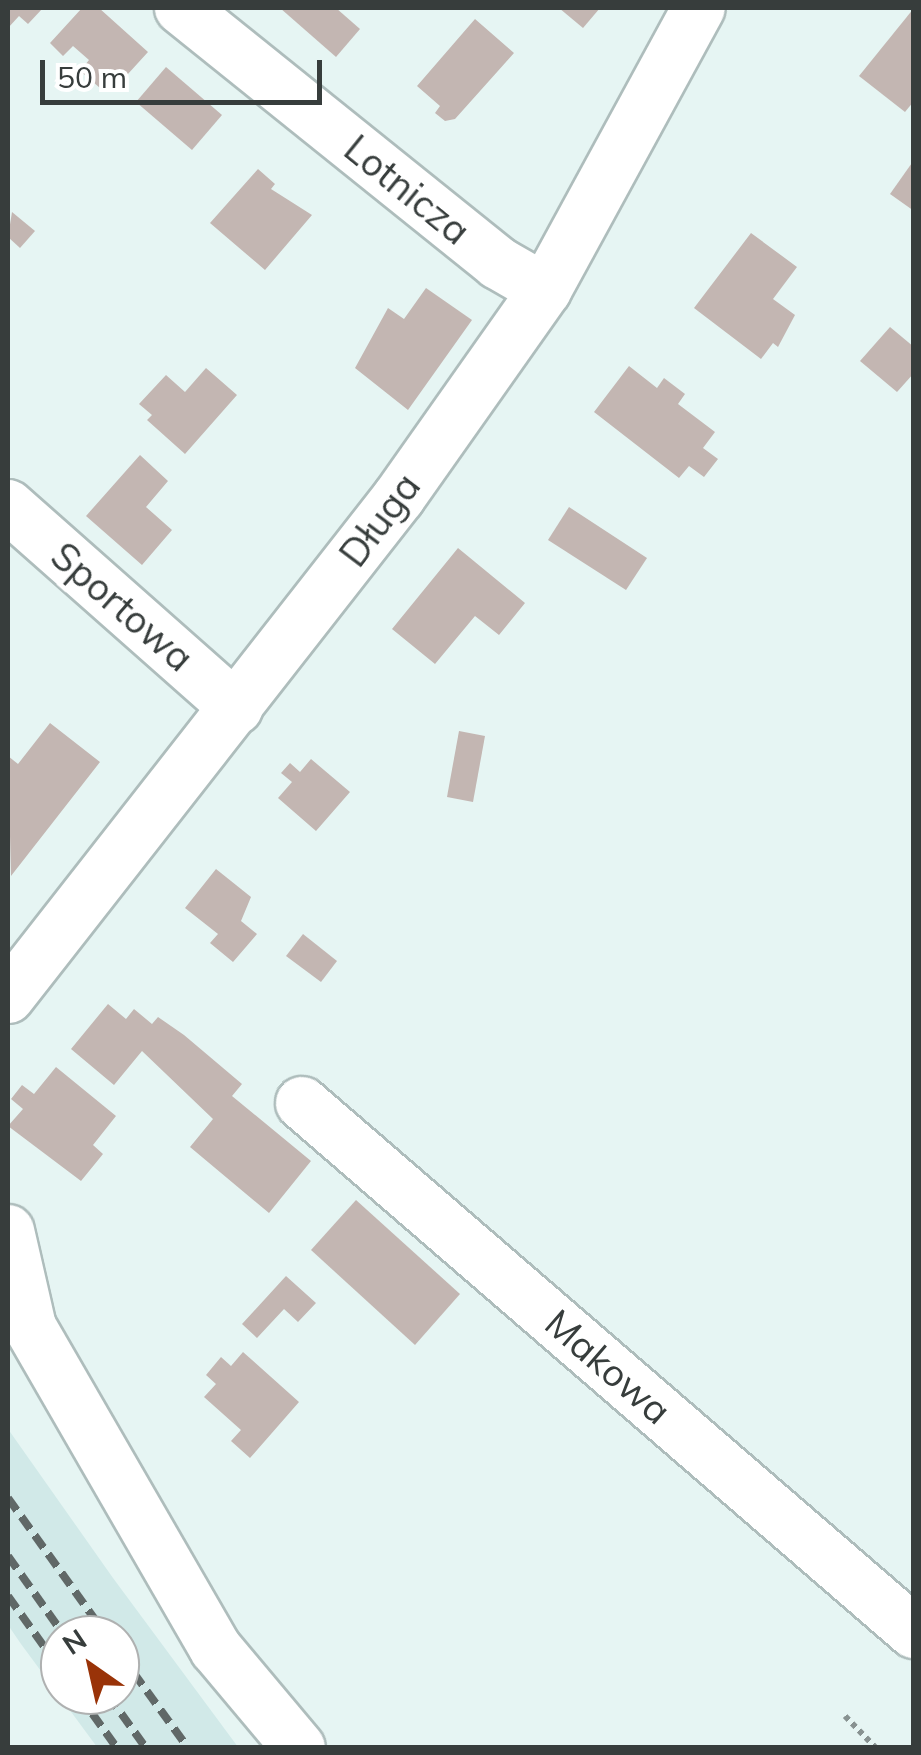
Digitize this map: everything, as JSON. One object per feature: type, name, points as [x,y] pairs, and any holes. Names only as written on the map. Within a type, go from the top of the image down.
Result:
[{"type":"street","name":"Lotnicza","points":[[181,8],[498,263],[545,290]]},
{"type":"street","name":"Długa","points":[[8,997],[399,496],[545,290],[699,8]]},
{"type":"street","name":"Sportowa","points":[[8,506],[236,708]]},
{"type":"street","name":"Makowa","points":[[302,1103],[914,1632]]},
{"type":"street","points":[[8,1235],[30,1327],[216,1649],[298,1748]]},
{"type":"path","points":[[844,1716],[876,1748]]},
{"type":"shaded area","points":[[8,1429],[238,1747],[97,1747],[74,1715],[140,1715],[140,1615],[40,1615],[40,1669],[8,1625]]},
{"type":"building","points":[[8,8],[43,8],[28,24],[19,16],[8,28]]},
{"type":"building","points":[[82,8],[99,8],[148,52],[117,86],[109,79],[100,88],[80,71],[89,60],[73,46],[63,56],[50,43]]},
{"type":"building","points":[[280,8],[336,8],[360,29],[336,57]]},
{"type":"building","points":[[559,8],[600,8],[583,28]]},
{"type":"building","points":[[914,8],[914,101],[905,112],[859,76]]},
{"type":"building","points":[[475,19],[514,53],[455,119],[445,121],[435,113],[440,106],[417,86]]},
{"type":"building","points":[[166,67],[222,115],[192,150],[136,102]]},
{"type":"building","points":[[914,160],[914,211],[890,194]]},
{"type":"building","points":[[258,169],[275,184],[271,189],[312,215],[265,270],[210,223]]},
{"type":"building","points":[[12,212],[35,231],[20,248],[8,237]]},
{"type":"building","points":[[751,233],[797,267],[773,299],[795,315],[778,347],[773,343],[761,359],[694,308]]},
{"type":"building","points":[[426,288],[472,320],[408,410],[355,368],[388,308],[404,319]]},
{"type":"building","points":[[890,327],[914,347],[914,373],[897,392],[860,361]]},
{"type":"building","points":[[629,366],[657,388],[664,378],[685,394],[678,404],[715,432],[703,448],[718,459],[704,477],[689,466],[679,478],[594,412]]},
{"type":"building","points":[[206,368],[237,395],[185,454],[147,420],[152,415],[139,404],[166,375],[185,392]]},
{"type":"building","points":[[140,455],[168,481],[146,507],[172,530],[142,565],[86,516]]},
{"type":"building","points":[[569,507],[647,558],[626,590],[548,540]]},
{"type":"building","points":[[458,548],[525,603],[499,635],[475,616],[435,664],[392,629]]},
{"type":"building","points":[[50,723],[100,762],[11,876],[8,756],[18,764]]},
{"type":"building","points":[[459,731],[485,736],[473,802],[447,797]]},
{"type":"building","points":[[311,759],[350,792],[316,831],[278,798],[292,782],[281,773],[290,763],[300,772]]},
{"type":"building","points":[[216,869],[251,897],[241,921],[257,934],[233,962],[210,943],[218,934],[185,908]]},
{"type":"building","points":[[303,934],[337,961],[321,982],[286,956]]},
{"type":"building","points":[[108,1004],[126,1019],[134,1009],[152,1024],[158,1017],[184,1035],[242,1084],[232,1096],[311,1161],[269,1213],[190,1147],[213,1119],[142,1051],[114,1085],[71,1049]]},
{"type":"building","points":[[56,1067],[116,1116],[93,1145],[103,1154],[81,1181],[8,1126],[23,1109],[11,1099],[22,1085],[34,1094]]},
{"type":"building","points":[[356,1200],[460,1294],[415,1345],[311,1250]]},
{"type":"building","points":[[286,1276],[316,1303],[298,1322],[284,1309],[257,1338],[242,1324]]},
{"type":"building","points":[[243,1352],[299,1402],[250,1458],[231,1441],[241,1430],[204,1397],[216,1384],[206,1375],[221,1357],[231,1366]]},
{"type":"railway","points":[[8,1498],[92,1615]]},
{"type":"railway","points":[[8,1556],[50,1615]]},
{"type":"railway","points":[[8,1596],[40,1641]]},
{"type":"railway","points":[[140,1682],[188,1748]]},
{"type":"railway","points":[[93,1715],[117,1748]]},
{"type":"railway","points":[[122,1715],[146,1748]]}]
